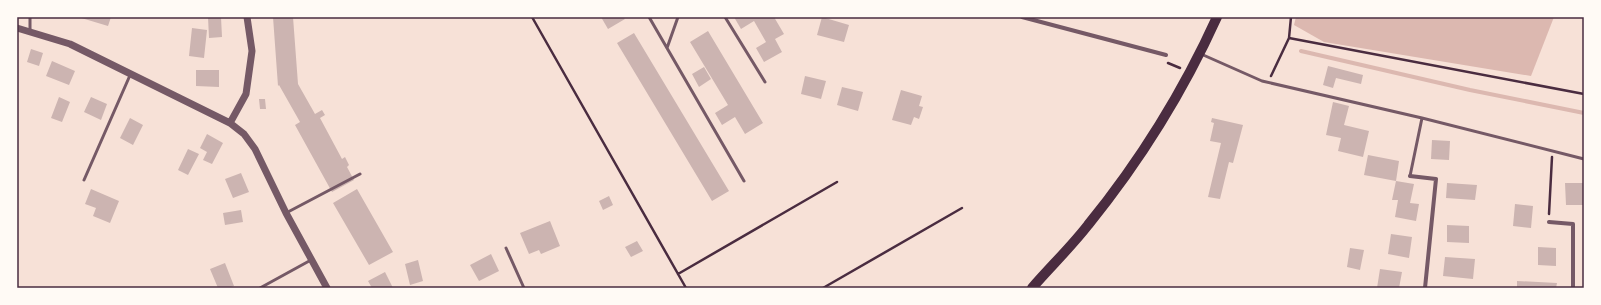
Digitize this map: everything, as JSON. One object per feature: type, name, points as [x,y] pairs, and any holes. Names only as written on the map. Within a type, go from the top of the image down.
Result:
[{"type":"main road","points":[[1032,288],[1088,226],[1143,152],[1191,71],[1217,17]]},
{"type":"street","points":[[230,123],[246,94],[252,51],[247,17]]},
{"type":"street","points":[[1022,17],[1166,55]]},
{"type":"street","points":[[17,28],[70,44],[131,72],[230,123],[244,134],[255,150],[286,213],[327,288]]},
{"type":"street","points":[[1410,176],[1436,179],[1425,288]]},
{"type":"street","points":[[1549,222],[1573,224],[1573,288]]},
{"type":"lane","points":[[30,17],[30,32]]},
{"type":"lane","points":[[649,17],[744,181]]},
{"type":"lane","points":[[667,48],[678,17]]},
{"type":"lane","points":[[724,17],[765,82]]},
{"type":"lane","points":[[1200,54],[1268,82],[1422,118],[1584,159]]},
{"type":"lane","points":[[84,180],[131,72]]},
{"type":"lane","points":[[1410,176],[1422,118]]},
{"type":"lane","points":[[286,213],[360,174]]},
{"type":"lane","points":[[506,248],[524,288]]},
{"type":"lane","points":[[260,288],[312,259]]},
{"type":"path","points":[[532,17],[686,288]]},
{"type":"path","points":[[1268,82],[1289,38],[1291,17]]},
{"type":"path","points":[[1289,38],[1584,94]]},
{"type":"path","points":[[1158,53],[1165,61],[1191,71]]},
{"type":"path","points":[[1549,222],[1553,151]]},
{"type":"path","points":[[678,274],[837,182]]},
{"type":"path","points":[[823,288],[962,208]]},
{"type":"shaded area","points":[[1296,17],[1554,17],[1531,76],[1324,42],[1294,25]]},
{"type":"building","points":[[78,17],[111,17],[108,26]]},
{"type":"building","points":[[208,17],[221,17],[222,37],[209,38]]},
{"type":"building","points":[[273,17],[293,17],[298,84],[315,114],[322,110],[325,115],[320,118],[342,159],[345,157],[349,165],[347,167],[354,180],[332,192],[295,125],[300,122],[279,85],[278,86]]},
{"type":"building","points":[[601,17],[623,17],[625,19],[608,29]]},
{"type":"building","points":[[734,17],[774,17],[784,34],[775,39],[782,52],[764,62],[756,48],[766,42],[754,21],[741,29]]},
{"type":"building","points":[[822,17],[849,25],[844,42],[817,35]]},
{"type":"building","points":[[192,28],[207,30],[204,58],[189,56]]},
{"type":"building","points":[[708,31],[763,123],[745,134],[735,117],[722,125],[715,113],[728,105],[690,42]]},
{"type":"building","points":[[634,33],[729,191],[712,201],[617,43]]},
{"type":"building","points":[[31,49],[43,53],[39,66],[27,62]]},
{"type":"building","points":[[52,61],[75,71],[69,85],[46,76]]},
{"type":"building","points":[[1328,66],[1363,75],[1361,84],[1336,78],[1333,88],[1323,85]]},
{"type":"building","points":[[704,67],[711,79],[699,87],[692,74]]},
{"type":"building","points":[[196,70],[219,70],[219,87],[196,86]]},
{"type":"building","points":[[805,76],[826,81],[821,99],[801,94]]},
{"type":"building","points":[[842,87],[863,92],[858,111],[837,105]]},
{"type":"building","points":[[901,90],[922,96],[919,106],[923,107],[919,119],[914,117],[911,125],[892,120]]},
{"type":"building","points":[[59,97],[70,102],[62,122],[51,118]]},
{"type":"building","points":[[91,97],[107,104],[101,120],[84,112]]},
{"type":"building","points":[[259,99],[265,99],[266,109],[260,109]]},
{"type":"building","points":[[1333,102],[1349,106],[1344,125],[1369,131],[1363,157],[1338,151],[1341,138],[1326,135]]},
{"type":"building","points":[[130,118],[143,125],[133,145],[120,138]]},
{"type":"building","points":[[1212,118],[1243,125],[1233,163],[1229,162],[1220,199],[1208,197],[1221,143],[1210,141],[1214,123],[1211,122]]},
{"type":"building","points":[[207,134],[223,143],[212,164],[203,160],[207,152],[200,148]]},
{"type":"building","points":[[1432,140],[1450,141],[1449,160],[1431,159]]},
{"type":"building","points":[[188,149],[199,154],[188,175],[178,170]]},
{"type":"building","points":[[1368,155],[1399,161],[1396,181],[1364,175]]},
{"type":"building","points":[[241,173],[249,192],[233,198],[225,179]]},
{"type":"building","points":[[1396,181],[1414,184],[1410,203],[1419,204],[1416,221],[1395,217],[1398,200],[1392,200]]},
{"type":"building","points":[[1447,183],[1477,185],[1475,200],[1446,198]]},
{"type":"building","points":[[1565,183],[1584,183],[1584,205],[1566,205]]},
{"type":"building","points":[[91,189],[119,201],[110,223],[93,216],[96,208],[85,204]]},
{"type":"building","points":[[357,189],[393,252],[369,265],[333,203]]},
{"type":"building","points":[[609,196],[613,205],[603,210],[599,201]]},
{"type":"building","points":[[1515,204],[1533,206],[1531,228],[1513,226]]},
{"type":"building","points":[[241,210],[243,222],[225,225],[223,213]]},
{"type":"building","points":[[550,221],[560,246],[541,254],[539,250],[529,254],[520,233]]},
{"type":"building","points":[[1447,225],[1469,226],[1469,243],[1447,242]]},
{"type":"building","points":[[1391,234],[1412,237],[1409,258],[1388,254]]},
{"type":"building","points":[[637,241],[643,251],[631,257],[625,247]]},
{"type":"building","points":[[1538,247],[1556,248],[1556,266],[1538,265]]},
{"type":"building","points":[[1350,248],[1364,250],[1360,270],[1347,267]]},
{"type":"building","points":[[491,254],[499,271],[479,281],[470,265]]},
{"type":"building","points":[[1445,257],[1475,259],[1473,279],[1443,276]]},
{"type":"building","points":[[418,260],[423,281],[410,285],[405,264]]},
{"type":"building","points":[[225,263],[234,286],[228,288],[218,288],[210,269]]},
{"type":"building","points":[[1380,269],[1402,272],[1399,288],[1377,288]]},
{"type":"building","points":[[385,272],[393,288],[372,288],[368,281]]},
{"type":"building","points":[[1517,281],[1557,283],[1556,288],[1517,288]]},
{"type":"waterway","points":[[1301,51],[1470,90],[1584,113]]}]
